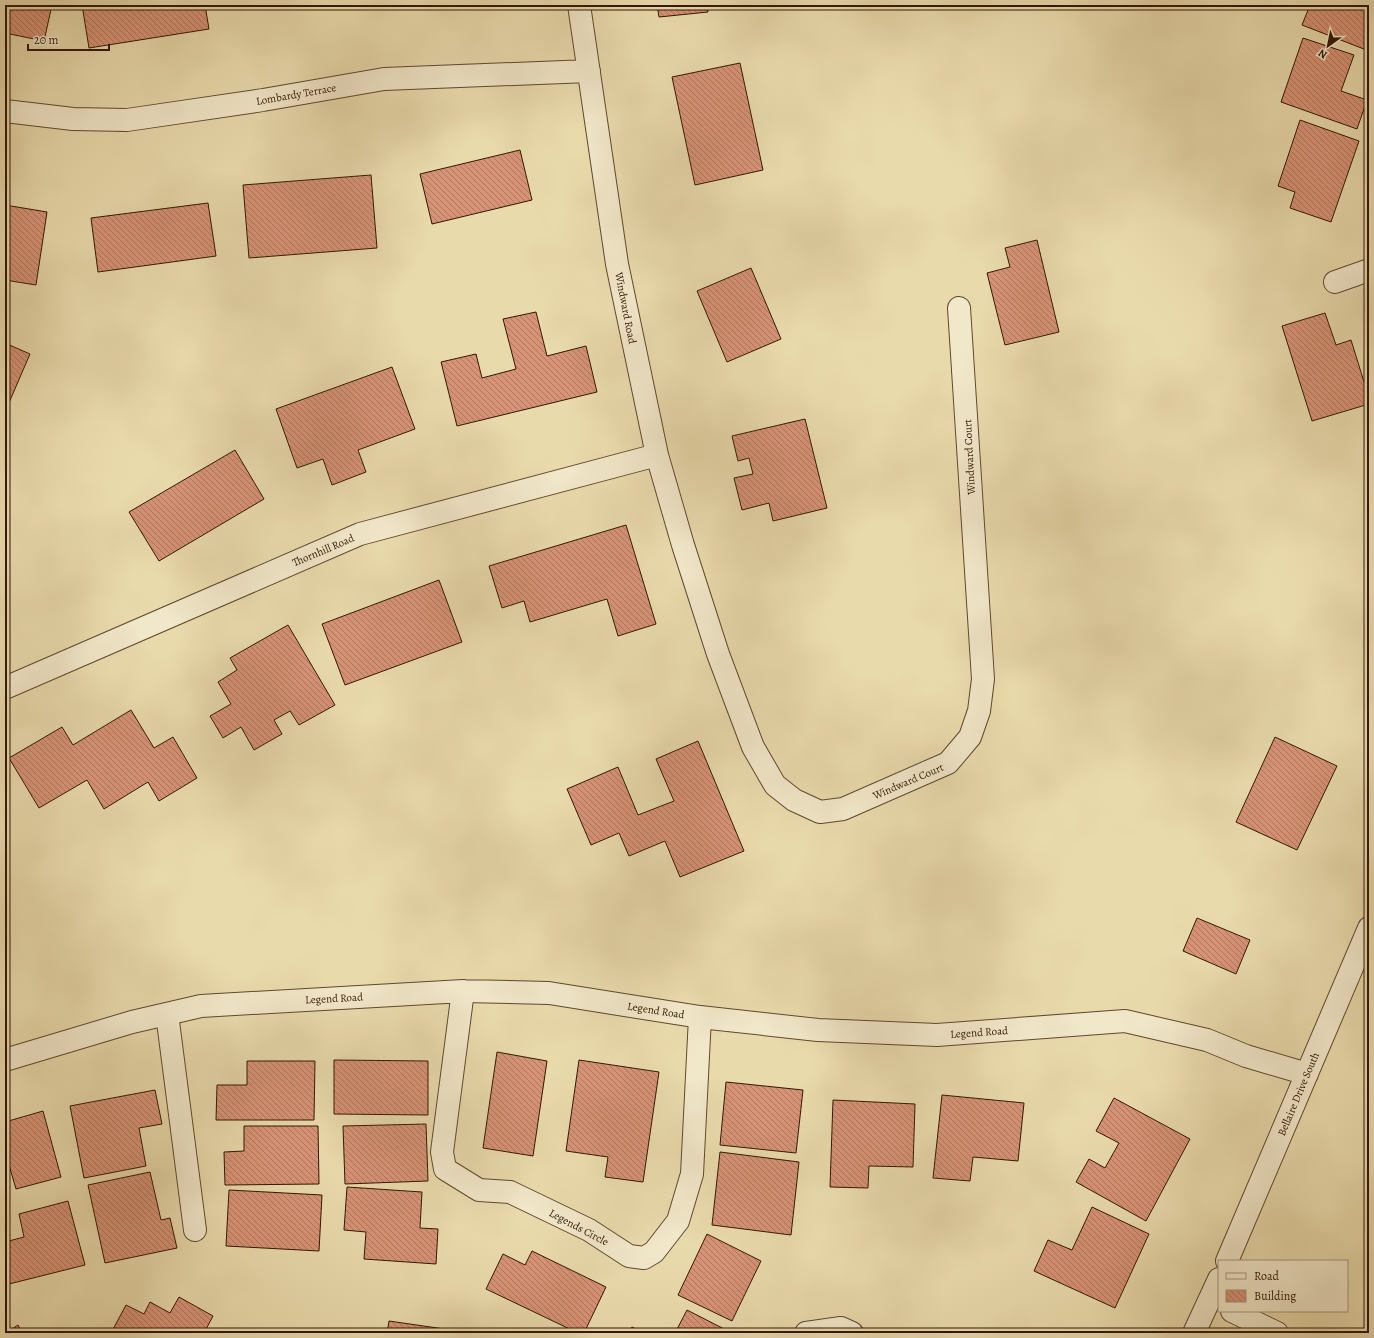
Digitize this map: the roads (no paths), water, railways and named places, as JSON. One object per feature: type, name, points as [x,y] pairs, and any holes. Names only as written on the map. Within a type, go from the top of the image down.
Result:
[{"type":"street","name":"Windward Road","points":[[579,5],[617,264],[657,455],[683,545],[703,606]]},
{"type":"street","name":"Lombardy Terrace","points":[[5,111],[73,119],[128,120],[263,100],[384,79],[589,71]]},
{"type":"street","points":[[1335,282],[1369,270]]},
{"type":"street","name":"Windward Court","points":[[703,606],[718,654],[753,747],[775,785],[794,800],[820,812],[843,809],[948,763],[970,737],[979,711],[983,679],[959,308]]},
{"type":"street","name":"Thornhill Road","points":[[5,688],[360,534],[657,455]]},
{"type":"street","name":"Bellaire Drive South","points":[[1227,1260],[1369,928]]},
{"type":"street","name":"Legend Road","points":[[5,1060],[132,1022],[201,1006],[463,990],[549,993],[700,1017],[818,1030],[937,1035],[1125,1022],[1207,1040],[1246,1056],[1306,1074]]},
{"type":"street","name":"Legends Circle","points":[[463,990],[442,1152],[445,1169],[479,1190],[510,1192],[589,1230],[629,1256],[644,1258],[654,1252],[678,1221],[692,1174],[700,1017]]},
{"type":"street","points":[[167,1014],[195,1230]]},
{"type":"street","points":[[1194,1333],[1214,1302],[1218,1284]]},
{"type":"street","points":[[1234,1312],[1277,1333]]},
{"type":"street","points":[[806,1333],[841,1328],[852,1333]]}]
